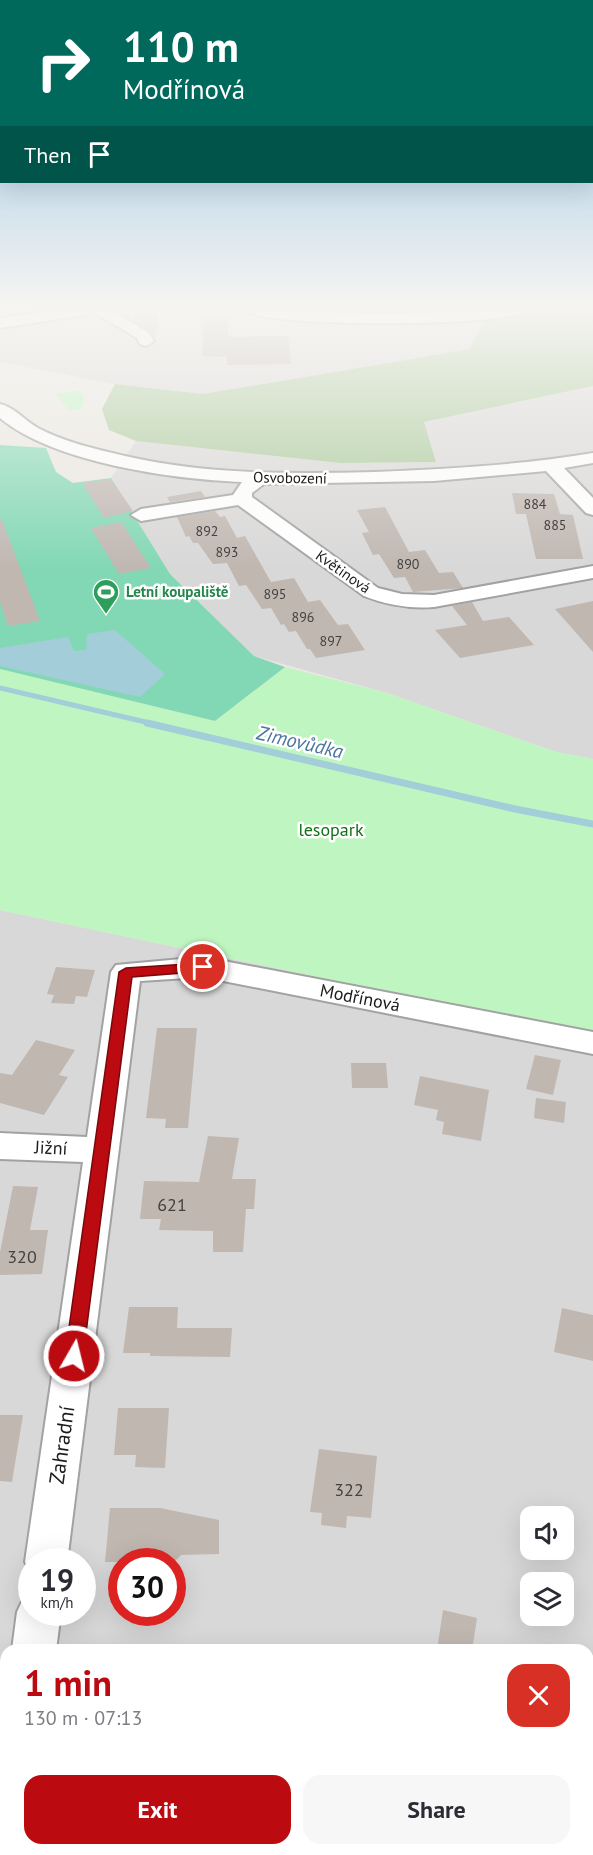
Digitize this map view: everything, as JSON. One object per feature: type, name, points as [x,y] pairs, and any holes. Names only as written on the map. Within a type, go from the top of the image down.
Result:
[{"type":"street","name":"Osvobození","points":[[0,409],[40,436],[136,465],[184,472],[298,480],[468,475],[552,466],[593,458]]},
{"type":"street","points":[[552,466],[593,509]]},
{"type":"street","points":[[141,515],[242,499],[243,491],[259,478]]},
{"type":"street","name":"Květinová","points":[[242,499],[371,592],[392,601],[409,603],[434,601],[593,572]]},
{"type":"street","name":"Modřínová","points":[[126,972],[203,967],[593,1043]]},
{"type":"street","name":"Zahradní","points":[[48,1548],[126,972]]},
{"type":"street","name":"Jižní","points":[[0,1146],[102,1150]]},
{"type":"street","points":[[35,1644],[37,1626]]},
{"type":"shaded area","points":[[543,397],[593,397],[593,759],[556,752],[387,693],[254,656],[170,574],[111,478],[136,441],[340,463],[436,462],[424,422]]},
{"type":"shaded area","points":[[0,910],[593,1035],[593,1644],[0,1644]]},
{"type":"green space","points":[[57,397],[83,397],[85,400],[81,409],[69,410]]},
{"type":"green space","points":[[108,397],[543,397],[424,422],[436,462],[340,463],[136,441],[109,430],[102,409]]},
{"type":"green space","name":"Letní koupaliště","points":[[0,445],[46,448],[56,472],[73,483],[111,478],[170,574],[254,656],[285,667],[215,721],[0,669]]},
{"type":"green space","name":"lesopark","points":[[285,667],[387,693],[556,752],[593,759],[593,1035],[0,910],[0,669],[215,721]]},
{"type":"water","points":[[115,630],[165,674],[140,697],[0,666],[0,648],[68,637],[74,651],[86,650],[87,634]]},
{"type":"building","points":[[111,479],[133,511],[104,518],[82,483]]},
{"type":"building","points":[[201,491],[205,497],[170,502],[167,497]]},
{"type":"building","points":[[512,493],[554,494],[560,514],[573,515],[583,559],[536,559],[526,514],[516,514]]},
{"type":"building","points":[[385,507],[409,552],[425,550],[439,573],[453,572],[463,588],[413,592],[405,577],[394,578],[379,554],[373,555],[362,533],[369,532],[357,510]]},
{"type":"building","points":[[215,511],[220,517],[225,516],[237,538],[245,536],[271,582],[294,578],[308,602],[320,600],[338,625],[348,624],[365,650],[316,658],[310,649],[307,649],[296,631],[289,632],[284,624],[281,625],[271,608],[262,609],[246,585],[239,586],[227,563],[213,564],[198,543],[193,543],[189,536],[186,537],[177,517]]},
{"type":"building","points":[[0,520],[2,520],[40,621],[8,626],[0,602]]},
{"type":"building","points":[[121,522],[151,568],[119,574],[91,528]]},
{"type":"building","points":[[593,601],[593,652],[555,609]]},
{"type":"building","points":[[472,602],[483,621],[509,617],[534,645],[460,658],[435,630],[467,625],[452,606]]},
{"type":"building","points":[[56,967],[95,970],[87,997],[76,996],[74,1004],[51,1003],[54,995],[47,994]]},
{"type":"building","points":[[157,1028],[197,1028],[188,1128],[165,1128],[166,1119],[146,1118]]},
{"type":"building","points":[[36,1040],[75,1050],[59,1075],[68,1077],[44,1115],[0,1103],[0,1073],[12,1075]]},
{"type":"building","points":[[535,1055],[561,1060],[553,1095],[526,1089]]},
{"type":"building","points":[[351,1063],[386,1063],[388,1088],[352,1088]]},
{"type":"building","points":[[420,1076],[489,1090],[481,1141],[442,1134],[444,1122],[436,1120],[438,1110],[414,1105]]},
{"type":"building","points":[[536,1098],[566,1102],[564,1123],[534,1118]]},
{"type":"building","points":[[208,1136],[239,1138],[232,1179],[256,1179],[254,1209],[246,1209],[243,1252],[213,1252],[213,1231],[159,1230],[161,1219],[140,1219],[144,1181],[199,1182]]},
{"type":"building","points":[[13,1186],[38,1187],[30,1230],[48,1230],[42,1274],[0,1275],[0,1252]]},
{"type":"building","points":[[129,1307],[178,1307],[177,1328],[232,1328],[230,1357],[150,1356],[150,1353],[123,1353]]},
{"type":"building","points":[[562,1308],[593,1315],[593,1361],[554,1352]]},
{"type":"building","points":[[118,1408],[169,1408],[165,1468],[135,1467],[136,1455],[114,1455]]},
{"type":"building","points":[[0,1415],[23,1415],[12,1482],[0,1481]]},
{"type":"building","points":[[319,1449],[377,1456],[371,1518],[347,1516],[346,1528],[321,1525],[322,1513],[310,1512]]},
{"type":"building","points":[[110,1508],[160,1508],[219,1520],[219,1554],[186,1555],[186,1548],[108,1548],[108,1562],[105,1562]]},
{"type":"building","points":[[443,1610],[477,1618],[473,1644],[438,1644]]},
{"type":"waterway","name":"Zimovůdka","points":[[0,688],[154,724]]},
{"type":"waterway","name":"Zimovůdka","points":[[147,723],[515,809],[593,824]]},
{"type":"place","name":"Letní koupaliště","points":[[106,615]]},
{"type":"route","points":[[74,1356],[126,972],[203,967]]}]
